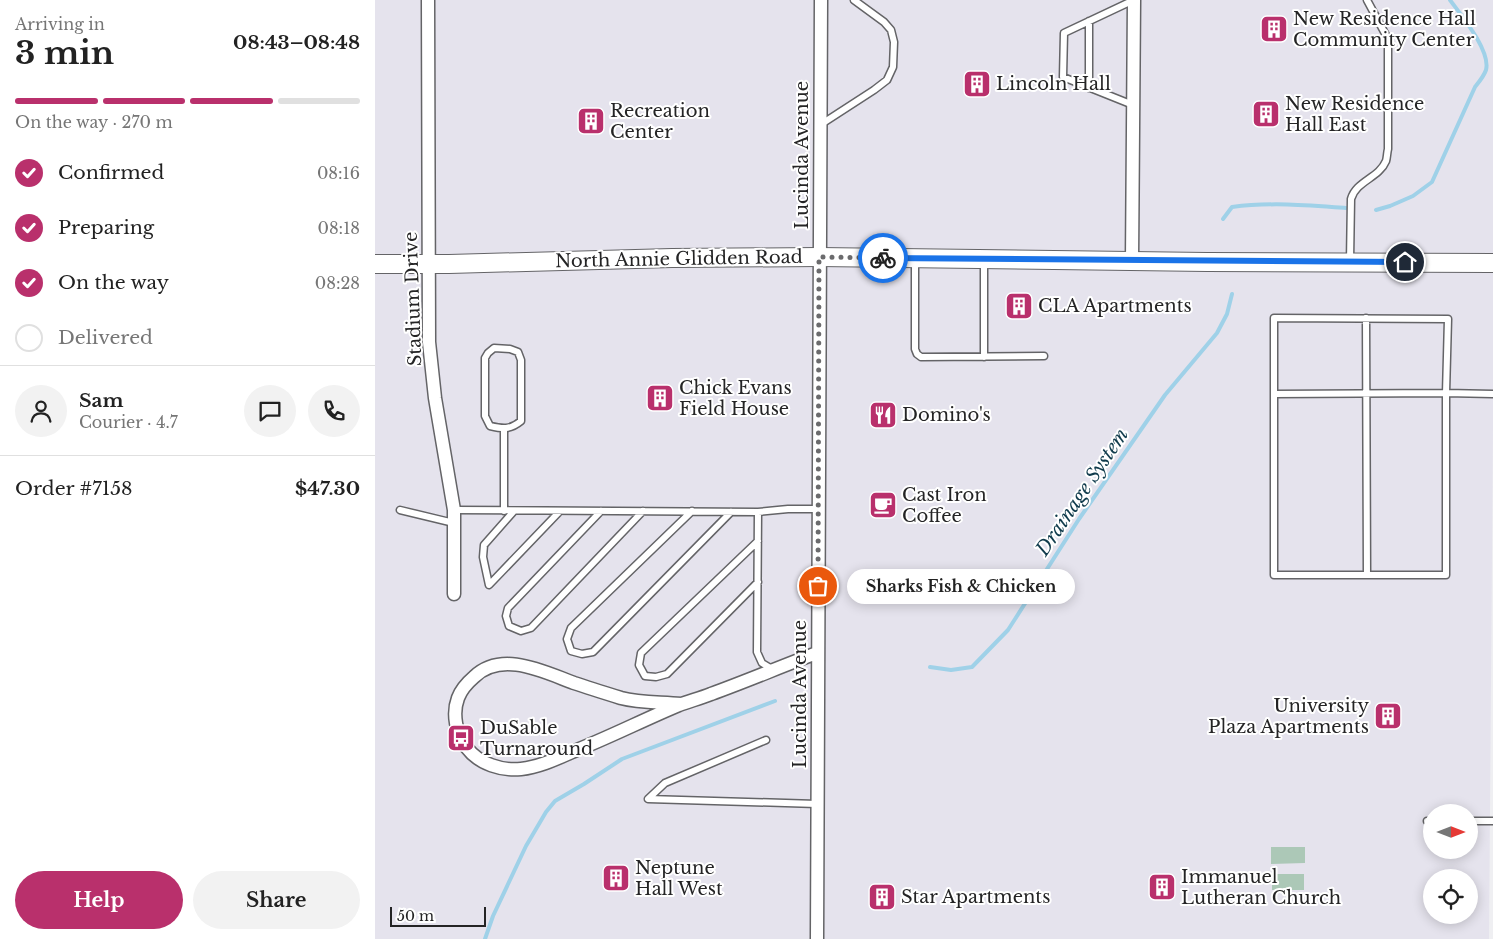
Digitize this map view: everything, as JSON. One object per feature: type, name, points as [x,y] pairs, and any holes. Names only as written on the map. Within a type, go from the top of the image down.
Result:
[{"type":"main road","name":"North Annie Glidden Road","points":[[375,264],[819,257],[1493,263]]},
{"type":"street","name":"Stadium Drive","points":[[427,0],[429,342],[435,398],[454,517],[454,594]]},
{"type":"street","name":"Lucinda Avenue","points":[[817,939],[821,0]]},
{"type":"street","points":[[1132,260],[1134,0]]},
{"type":"street","points":[[681,704],[623,698],[522,665],[501,665],[477,674],[464,687],[457,701],[456,723],[465,746],[473,754],[497,768],[517,769],[535,766],[549,762],[681,704],[711,695],[817,653]]},
{"type":"lane","points":[[819,126],[887,80],[893,66],[894,42],[891,30],[885,22],[854,0]]},
{"type":"lane","points":[[1133,105],[1063,77],[1064,33],[1134,0]]},
{"type":"lane","points":[[1350,262],[1351,199],[1353,192],[1381,168],[1386,161],[1388,149],[1388,39],[1367,0]]},
{"type":"lane","points":[[1089,21],[1089,88]]},
{"type":"lane","points":[[915,258],[915,349],[917,354],[921,357],[1044,356]]},
{"type":"lane","points":[[984,259],[984,356]]},
{"type":"lane","points":[[1274,318],[1447,319],[1446,393],[1447,575],[1274,576],[1274,318]]},
{"type":"lane","points":[[1366,318],[1367,576]]},
{"type":"lane","points":[[494,348],[511,349],[518,352],[521,360],[521,420],[514,427],[505,428],[490,426],[485,416],[485,358],[488,352],[494,348]]},
{"type":"lane","points":[[1274,394],[1493,394]]},
{"type":"lane","points":[[505,428],[505,511]]},
{"type":"lane","points":[[400,510],[454,517],[505,511],[758,512],[818,509]]},
{"type":"lane","points":[[514,511],[484,545],[483,557],[489,585],[560,511]]},
{"type":"lane","points":[[601,511],[508,608],[506,616],[509,626],[521,631],[531,628],[643,511]]},
{"type":"lane","points":[[692,511],[571,628],[567,639],[571,651],[582,654],[593,652],[731,512]]},
{"type":"lane","points":[[758,512],[757,652],[762,663],[773,669]]},
{"type":"lane","points":[[758,541],[641,653],[639,665],[645,676],[656,678],[667,674],[758,582]]},
{"type":"lane","points":[[766,740],[665,783],[648,799],[817,804]]},
{"type":"lane","points":[[1478,821],[1493,821]]},
{"type":"shaded area","points":[[375,0],[1493,0],[1493,426],[1489,939],[375,939]]},
{"type":"green space","points":[[1271,847],[1305,847],[1305,863],[1271,864]]},
{"type":"green space","points":[[1272,874],[1304,874],[1304,890],[1272,890]]},
{"type":"waterway","name":"Drainage System","points":[[1376,210],[1413,196],[1432,182],[1475,87],[1486,70],[1486,62],[1480,43],[1450,0]]},
{"type":"waterway","name":"Drainage System","points":[[1223,219],[1232,207],[1246,205],[1346,208]]},
{"type":"waterway","name":"Drainage System","points":[[930,667],[951,670],[972,667],[1008,630],[1079,519],[1165,395],[1217,333],[1227,314],[1232,294]]},
{"type":"waterway","points":[[485,939],[493,916],[526,846],[546,812],[555,801],[622,759],[775,701]]},
{"type":"way so far","points":[[818,586],[819,257],[883,258]]},
{"type":"place","name":"New Residence Hall Community Center","points":[[1274,29]]},
{"type":"place","name":"Lincoln Hall","points":[[977,84]]},
{"type":"place","name":"New Residence Hall East","points":[[1266,114]]},
{"type":"place","name":"Recreation Center","points":[[591,121]]},
{"type":"place","name":"CLA Apartments","points":[[1019,306]]},
{"type":"place","name":"Chick Evans Field House","points":[[660,398]]},
{"type":"place","name":"Domino's","points":[[883,415]]},
{"type":"place","name":"Cast Iron Coffee","points":[[883,505]]},
{"type":"place","name":"Sharks Fish & Chicken","points":[[818,586]]},
{"type":"place","name":"University Plaza Apartments","points":[[1388,716]]},
{"type":"place","name":"DuSable Turnaround","points":[[461,738]]},
{"type":"place","name":"Neptune Hall West","points":[[616,878]]},
{"type":"place","name":"Immanuel Lutheran Church","points":[[1162,887]]},
{"type":"place","name":"Star Apartments","points":[[882,897]]},
{"type":"route","points":[[883,258],[1207,262],[1405,262]]}]
